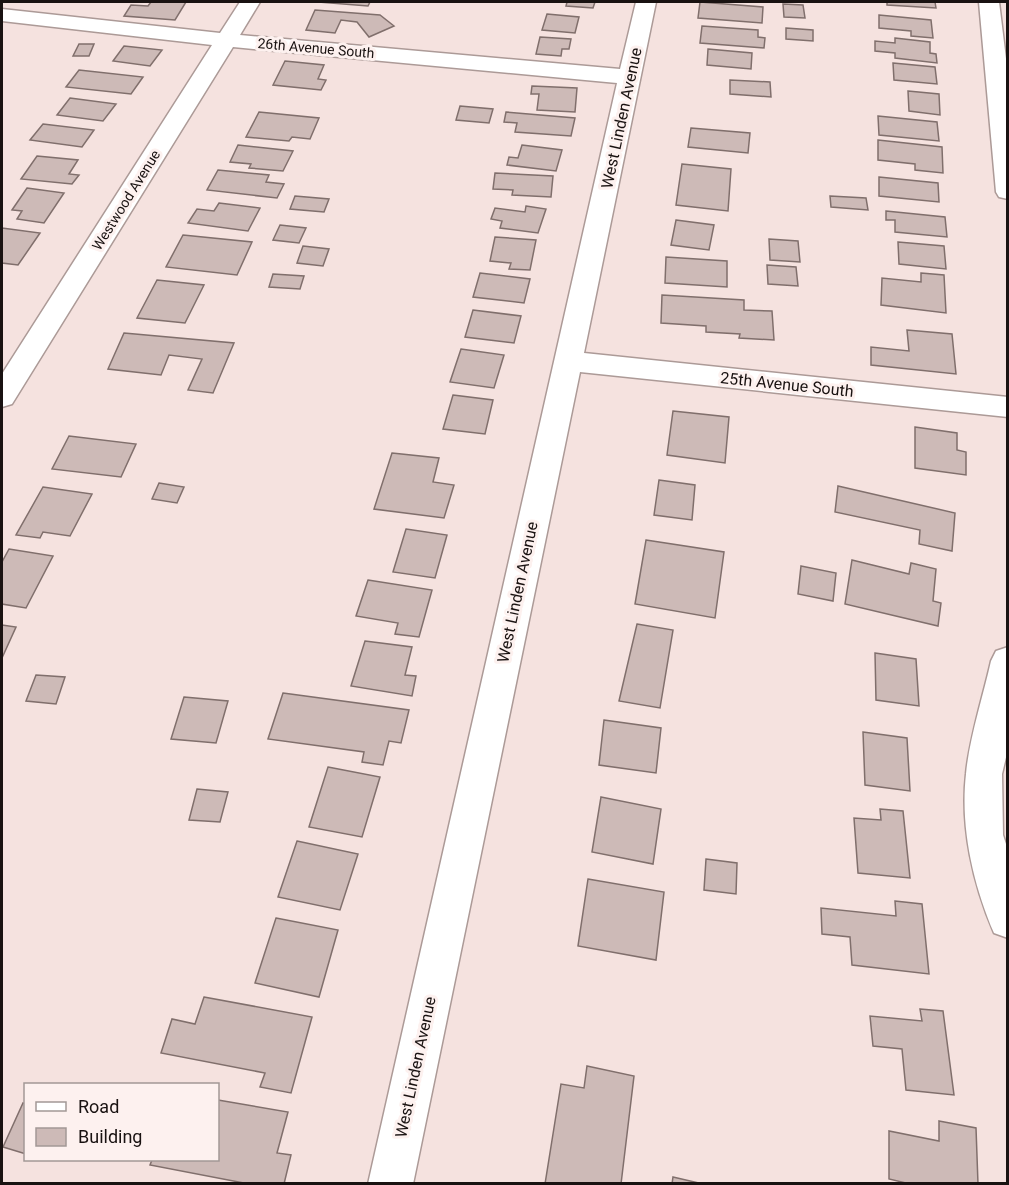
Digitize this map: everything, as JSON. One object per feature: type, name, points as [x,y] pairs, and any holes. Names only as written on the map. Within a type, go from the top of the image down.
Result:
[{"type":"street","name":"Westwood Avenue","points":[[3,392],[250,2]]},
{"type":"street","name":"West Linden Avenue","points":[[390,1184],[646,2]]},
{"type":"street","points":[[989,2],[1008,192]]},
{"type":"street","name":"26th Avenue South","points":[[2,15],[228,40],[630,77]]},
{"type":"street","name":"25th Avenue South","points":[[567,361],[1008,407]]},
{"type":"street","points":[[1008,661],[984,774],[984,835],[1008,919]]},
{"type":"building","points":[[151,2],[186,2],[175,20],[124,16],[131,5],[148,6]]},
{"type":"building","points":[[318,2],[370,2],[368,6]]},
{"type":"building","points":[[567,2],[595,2],[593,8],[566,6]]},
{"type":"building","points":[[700,2],[763,7],[762,23],[698,18]]},
{"type":"building","points":[[887,2],[935,2],[936,8],[887,5]]},
{"type":"building","points":[[783,4],[803,5],[805,18],[784,17]]},
{"type":"building","points":[[315,10],[380,15],[394,26],[369,37],[357,22],[341,20],[335,33],[306,30]]},
{"type":"building","points":[[547,14],[579,17],[575,33],[542,30]]},
{"type":"building","points":[[879,15],[931,20],[933,38],[911,36],[911,31],[879,28]]},
{"type":"building","points":[[702,26],[758,30],[758,37],[765,38],[764,48],[700,43]]},
{"type":"building","points":[[786,28],[813,30],[813,41],[786,39]]},
{"type":"building","points":[[540,37],[571,39],[569,49],[562,49],[561,56],[536,54]]},
{"type":"building","points":[[895,38],[930,42],[930,53],[936,54],[937,63],[895,58],[895,53],[875,51],[875,41],[895,43]]},
{"type":"building","points":[[79,44],[94,44],[89,56],[73,56]]},
{"type":"building","points":[[124,46],[162,50],[150,66],[113,61]]},
{"type":"building","points":[[708,49],[752,53],[751,69],[707,65]]},
{"type":"building","points":[[285,61],[324,65],[318,79],[326,80],[321,90],[273,85]]},
{"type":"building","points":[[893,63],[935,67],[937,84],[894,80]]},
{"type":"building","points":[[79,70],[143,77],[131,94],[66,87]]},
{"type":"building","points":[[730,80],[770,82],[771,97],[730,94]]},
{"type":"building","points":[[532,86],[577,88],[575,112],[537,110],[539,94],[531,94]]},
{"type":"building","points":[[908,91],[939,94],[940,115],[909,111]]},
{"type":"building","points":[[70,98],[116,104],[103,121],[57,115]]},
{"type":"building","points":[[460,106],[493,109],[489,123],[456,120]]},
{"type":"building","points":[[259,112],[319,118],[310,139],[292,137],[289,141],[246,137]]},
{"type":"building","points":[[506,112],[575,118],[571,136],[515,132],[517,123],[504,122]]},
{"type":"building","points":[[878,116],[937,122],[939,141],[879,135]]},
{"type":"building","points":[[43,124],[94,130],[82,147],[30,140]]},
{"type":"building","points":[[691,128],[750,133],[748,153],[688,147]]},
{"type":"building","points":[[878,140],[942,147],[943,173],[915,170],[915,164],[878,160]]},
{"type":"building","points":[[238,145],[293,151],[283,171],[249,168],[251,164],[230,162]]},
{"type":"building","points":[[522,145],[562,150],[556,171],[507,165],[509,157],[518,158]]},
{"type":"building","points":[[37,156],[78,160],[69,174],[79,175],[72,184],[21,179]]},
{"type":"building","points":[[682,164],[731,169],[728,211],[676,205]]},
{"type":"building","points":[[218,170],[269,175],[266,182],[284,184],[277,198],[207,190]]},
{"type":"building","points":[[495,173],[553,176],[551,197],[512,195],[513,190],[493,189]]},
{"type":"building","points":[[879,177],[938,183],[939,202],[879,196]]},
{"type":"building","points":[[27,188],[64,193],[44,223],[17,219],[22,211],[12,210]]},
{"type":"building","points":[[295,196],[329,199],[324,212],[290,209]]},
{"type":"building","points":[[830,196],[866,198],[868,210],[831,207]]},
{"type":"building","points":[[219,203],[260,208],[248,231],[188,223],[197,209],[214,211]]},
{"type":"building","points":[[526,206],[546,209],[538,233],[500,228],[502,221],[491,219],[495,208],[525,212]]},
{"type":"building","points":[[886,211],[945,217],[947,237],[895,232],[895,220],[886,220]]},
{"type":"building","points":[[676,220],[714,225],[709,250],[671,245]]},
{"type":"building","points":[[280,225],[306,228],[299,243],[273,240]]},
{"type":"building","points":[[2,228],[40,233],[18,265],[2,263]]},
{"type":"building","points":[[183,235],[252,242],[237,275],[166,267]]},
{"type":"building","points":[[495,237],[536,240],[530,270],[509,269],[511,263],[490,261]]},
{"type":"building","points":[[769,239],[798,241],[800,262],[770,260]]},
{"type":"building","points":[[898,242],[944,246],[946,269],[899,264]]},
{"type":"building","points":[[303,246],[329,249],[323,266],[297,263]]},
{"type":"building","points":[[666,257],[727,261],[727,287],[665,283]]},
{"type":"building","points":[[767,265],[796,267],[798,286],[768,284]]},
{"type":"building","points":[[480,273],[530,279],[524,303],[473,297]]},
{"type":"building","points":[[921,273],[944,275],[946,313],[881,305],[882,278],[921,282]]},
{"type":"building","points":[[273,274],[304,276],[300,289],[269,287]]},
{"type":"building","points":[[157,280],[204,285],[185,323],[137,318]]},
{"type":"building","points":[[662,295],[744,300],[744,310],[772,311],[774,340],[739,338],[740,334],[706,332],[706,326],[661,323]]},
{"type":"building","points":[[473,310],[521,316],[514,343],[465,337]]},
{"type":"building","points":[[907,330],[952,334],[956,374],[871,365],[871,347],[909,351]]},
{"type":"building","points":[[124,333],[234,343],[213,393],[188,390],[202,359],[169,355],[161,375],[108,369]]},
{"type":"building","points":[[461,349],[504,355],[494,388],[450,382]]},
{"type":"building","points":[[453,395],[493,400],[485,434],[443,429]]},
{"type":"building","points":[[673,411],[729,417],[725,463],[667,455]]},
{"type":"building","points":[[915,427],[957,433],[957,450],[966,452],[966,475],[915,468]]},
{"type":"building","points":[[69,436],[136,444],[121,477],[52,469]]},
{"type":"building","points":[[392,453],[439,458],[433,482],[454,485],[444,518],[374,509]]},
{"type":"building","points":[[659,480],[695,485],[692,520],[654,515]]},
{"type":"building","points":[[159,483],[184,487],[177,503],[152,499]]},
{"type":"building","points":[[838,486],[955,513],[952,551],[919,544],[920,530],[835,512]]},
{"type":"building","points":[[43,487],[92,494],[70,536],[43,532],[40,538],[16,535]]},
{"type":"building","points":[[406,529],[447,535],[435,578],[393,572]]},
{"type":"building","points":[[646,540],[724,552],[715,618],[635,604]]},
{"type":"building","points":[[9,549],[53,556],[26,608],[2,604],[2,562]]},
{"type":"building","points":[[852,560],[909,574],[911,563],[936,569],[933,601],[941,603],[938,626],[845,604]]},
{"type":"building","points":[[801,566],[836,573],[833,601],[798,594]]},
{"type":"building","points":[[368,580],[432,590],[419,637],[395,634],[398,623],[356,616]]},
{"type":"building","points":[[637,624],[673,630],[660,708],[619,701]]},
{"type":"building","points":[[2,625],[16,627],[2,658]]},
{"type":"building","points":[[365,641],[412,647],[405,675],[416,676],[412,696],[351,686]]},
{"type":"building","points":[[875,653],[916,659],[919,706],[876,700]]},
{"type":"building","points":[[36,675],[65,677],[56,704],[26,701]]},
{"type":"building","points":[[283,693],[409,710],[401,743],[389,741],[383,765],[362,762],[364,752],[268,739]]},
{"type":"building","points":[[184,697],[228,701],[216,743],[171,739]]},
{"type":"building","points":[[604,720],[661,728],[656,773],[599,765]]},
{"type":"building","points":[[863,732],[907,738],[910,791],[865,785]]},
{"type":"building","points":[[328,767],[380,777],[362,837],[309,827]]},
{"type":"building","points":[[197,789],[228,792],[220,822],[189,820]]},
{"type":"building","points":[[601,797],[661,809],[653,864],[592,852]]},
{"type":"building","points":[[880,809],[903,811],[910,878],[858,873],[854,818],[881,820]]},
{"type":"building","points":[[297,841],[358,854],[340,910],[278,897]]},
{"type":"building","points":[[706,859],[737,863],[736,894],[704,890]]},
{"type":"building","points":[[588,879],[664,892],[656,960],[578,946]]},
{"type":"building","points":[[895,901],[922,904],[929,974],[852,965],[850,937],[822,934],[821,908],[896,916]]},
{"type":"building","points":[[276,918],[338,930],[319,997],[255,983]]},
{"type":"building","points":[[204,997],[312,1017],[291,1093],[260,1087],[265,1073],[161,1053],[172,1019],[195,1024]]},
{"type":"building","points":[[920,1009],[943,1011],[954,1095],[906,1090],[902,1049],[873,1046],[870,1016],[922,1021]]},
{"type":"building","points":[[587,1066],[634,1076],[621,1184],[545,1184],[561,1084],[584,1088]]},
{"type":"building","points":[[219,1100],[288,1112],[277,1153],[291,1155],[284,1184],[249,1184],[150,1165],[152,1161],[219,1161]]},
{"type":"building","points":[[23,1103],[24,1103],[24,1153],[3,1147]]},
{"type":"building","points":[[939,1121],[976,1128],[978,1184],[910,1184],[889,1179],[889,1131],[939,1141]]},
{"type":"building","points":[[673,1177],[703,1184],[672,1184]]}]
